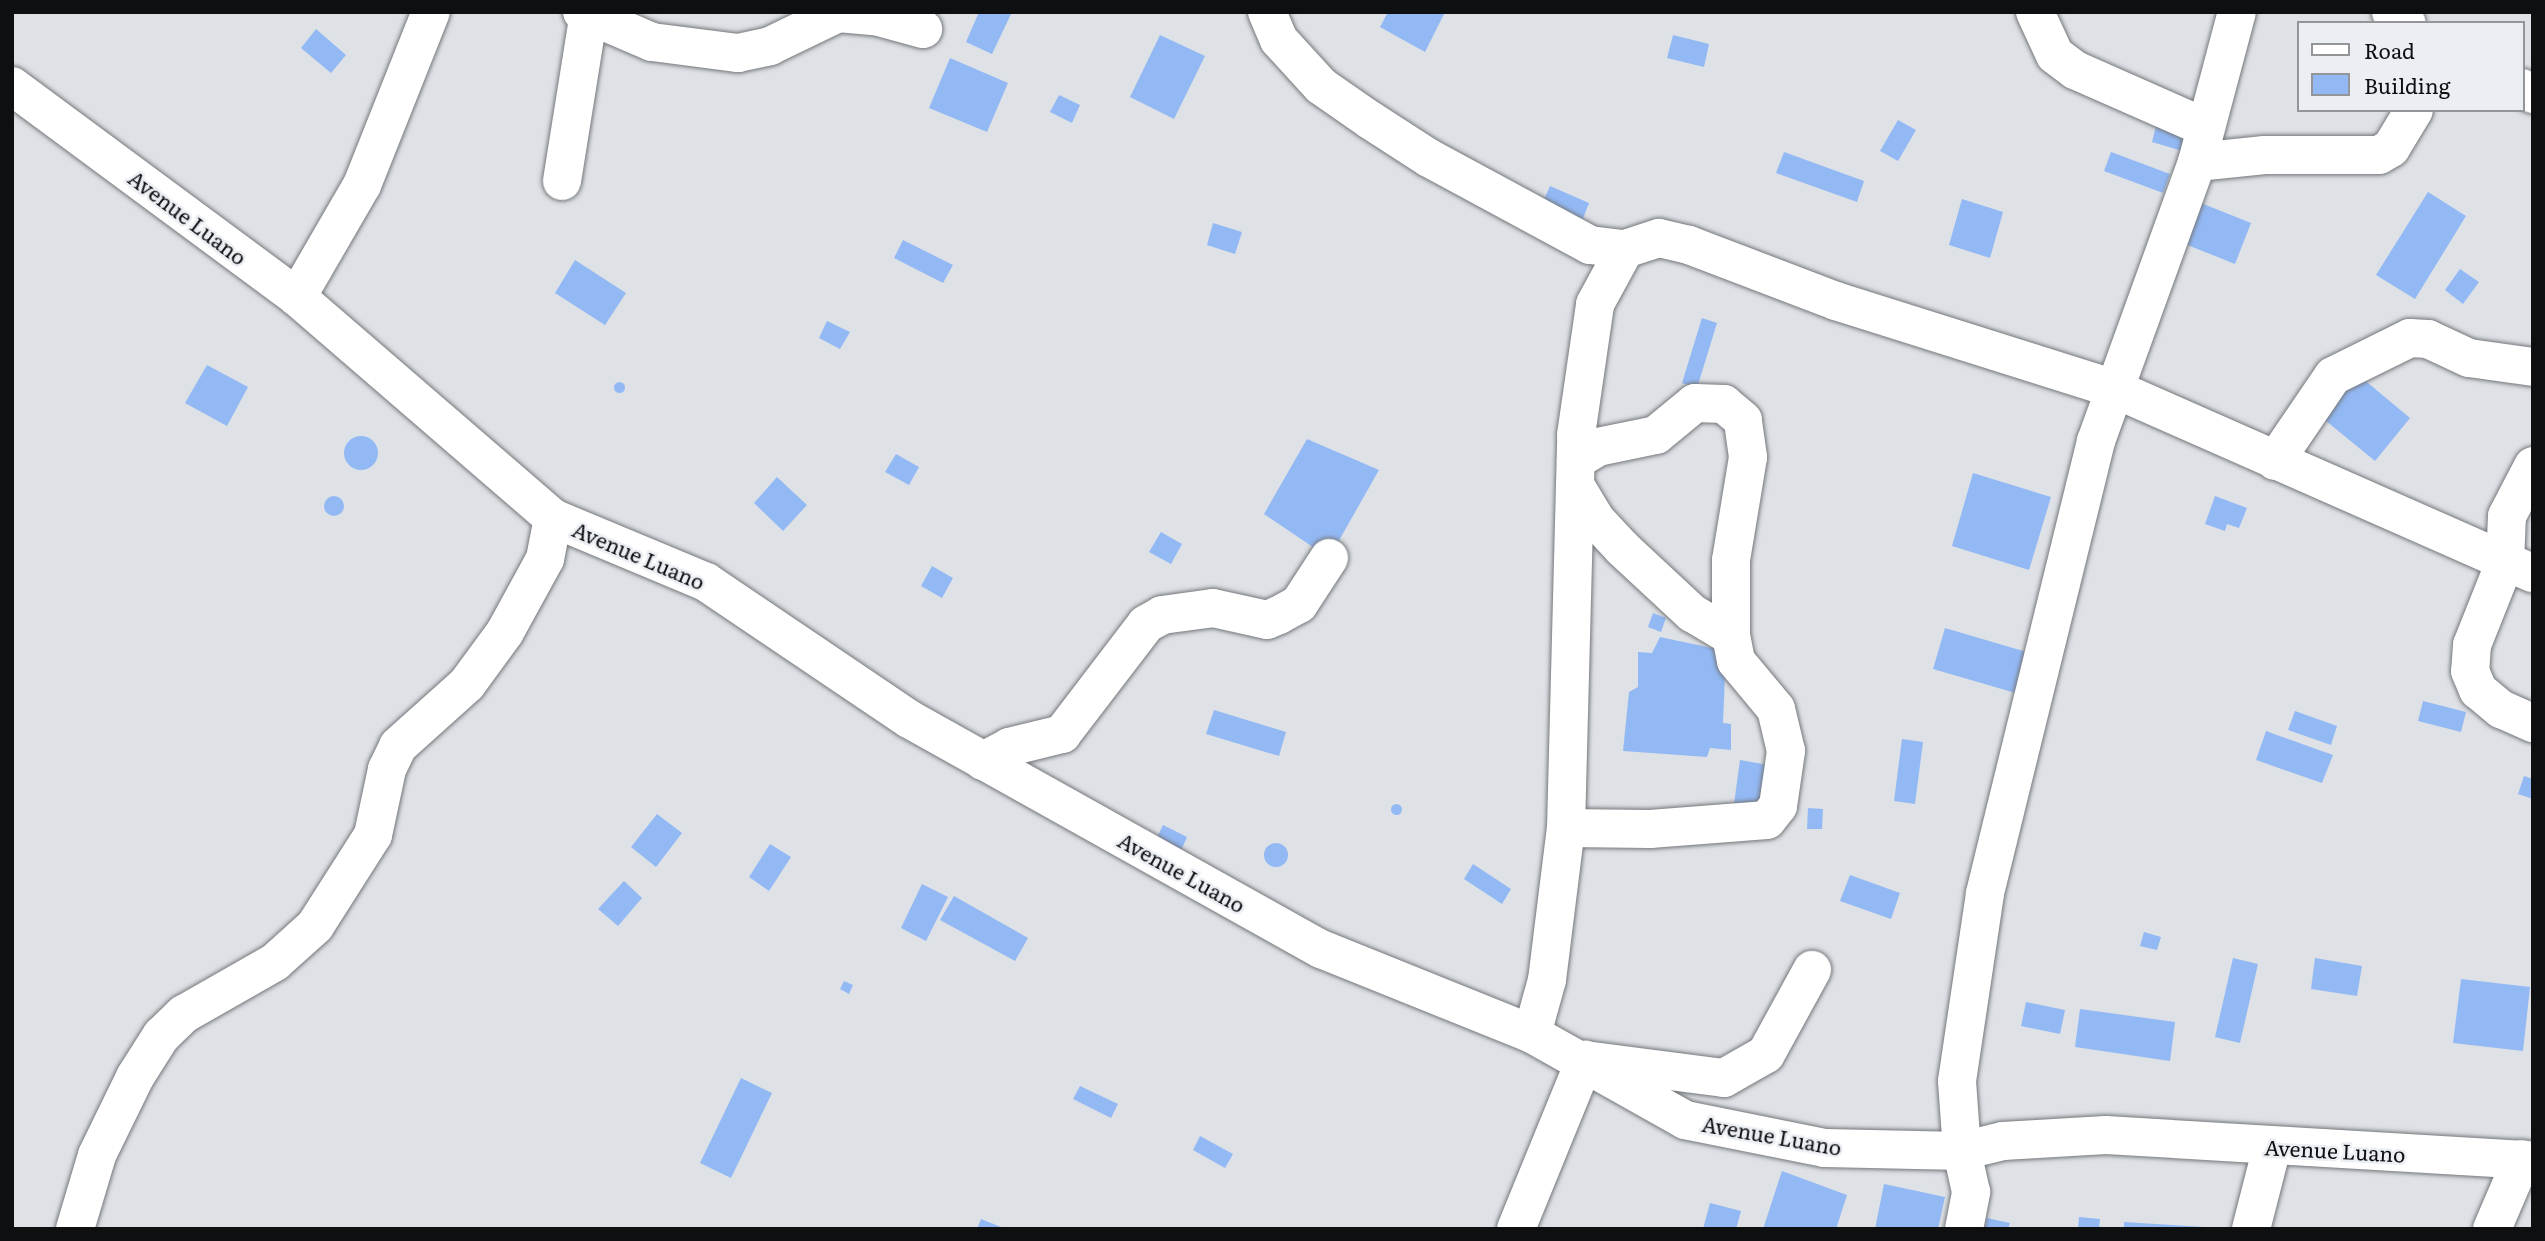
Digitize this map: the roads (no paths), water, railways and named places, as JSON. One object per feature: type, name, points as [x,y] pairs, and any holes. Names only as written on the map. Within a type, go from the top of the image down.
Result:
[{"type":"street","points":[[297,297],[362,185],[431,12]]},
{"type":"street","points":[[1267,12],[1279,40],[1321,86],[1429,158],[1590,245],[1625,249],[1659,238],[1689,245],[1836,301],[2115,389],[2519,568]]},
{"type":"street","points":[[2035,12],[2055,55],[2075,70],[2201,144],[2265,155],[2379,155],[2391,148],[2413,112]]},
{"type":"street","points":[[1964,1229],[1971,1192],[1962,1152],[1958,1081],[1984,892],[2096,441],[2201,144],[2237,12]]},
{"type":"street","points":[[562,181],[586,13],[652,42],[738,53],[770,46],[838,13],[875,16],[923,29]]},
{"type":"street","name":"Avenue Luano","points":[[12,86],[297,297],[553,518],[706,582],[909,719],[1321,949],[1532,1034],[1585,1060],[1634,1095],[1685,1120],[1755,1137],[1825,1149],[1962,1152],[2003,1141],[2106,1135],[2272,1147],[2528,1160]]},
{"type":"street","points":[[1532,1034],[1547,980],[1566,828],[1576,472],[1595,304],[1625,249]]},
{"type":"street","points":[[2275,461],[2333,376],[2410,338],[2428,339],[2469,358],[2533,367]]},
{"type":"street","points":[[1566,828],[1650,829],[1754,823],[1774,815],[1786,751],[1776,709],[1736,661],[1731,636],[1731,559],[1749,438],[1736,410],[1724,404],[1695,403],[1656,435],[1598,447],[1576,472]]},
{"type":"street","points":[[2533,466],[2507,516],[2519,568],[2472,645],[2470,671],[2478,690],[2501,709],[2533,723]]},
{"type":"street","points":[[1576,472],[1596,520],[1692,613],[1731,636]]},
{"type":"street","points":[[75,1229],[97,1155],[135,1077],[161,1036],[184,1014],[275,962],[315,926],[373,835],[387,769],[398,746],[467,684],[505,632],[545,559],[553,518]]},
{"type":"street","points":[[983,761],[1009,747],[1062,734],[1146,624],[1162,615],[1213,608],[1267,620],[1299,604],[1329,558]]},
{"type":"street","points":[[1516,1229],[1585,1060],[1713,1079],[1732,1075],[1755,1062],[1775,1043],[1812,970]]},
{"type":"street","points":[[2251,1229],[2272,1147]]},
{"type":"street","points":[[2492,1229],[2528,1160]]}]
